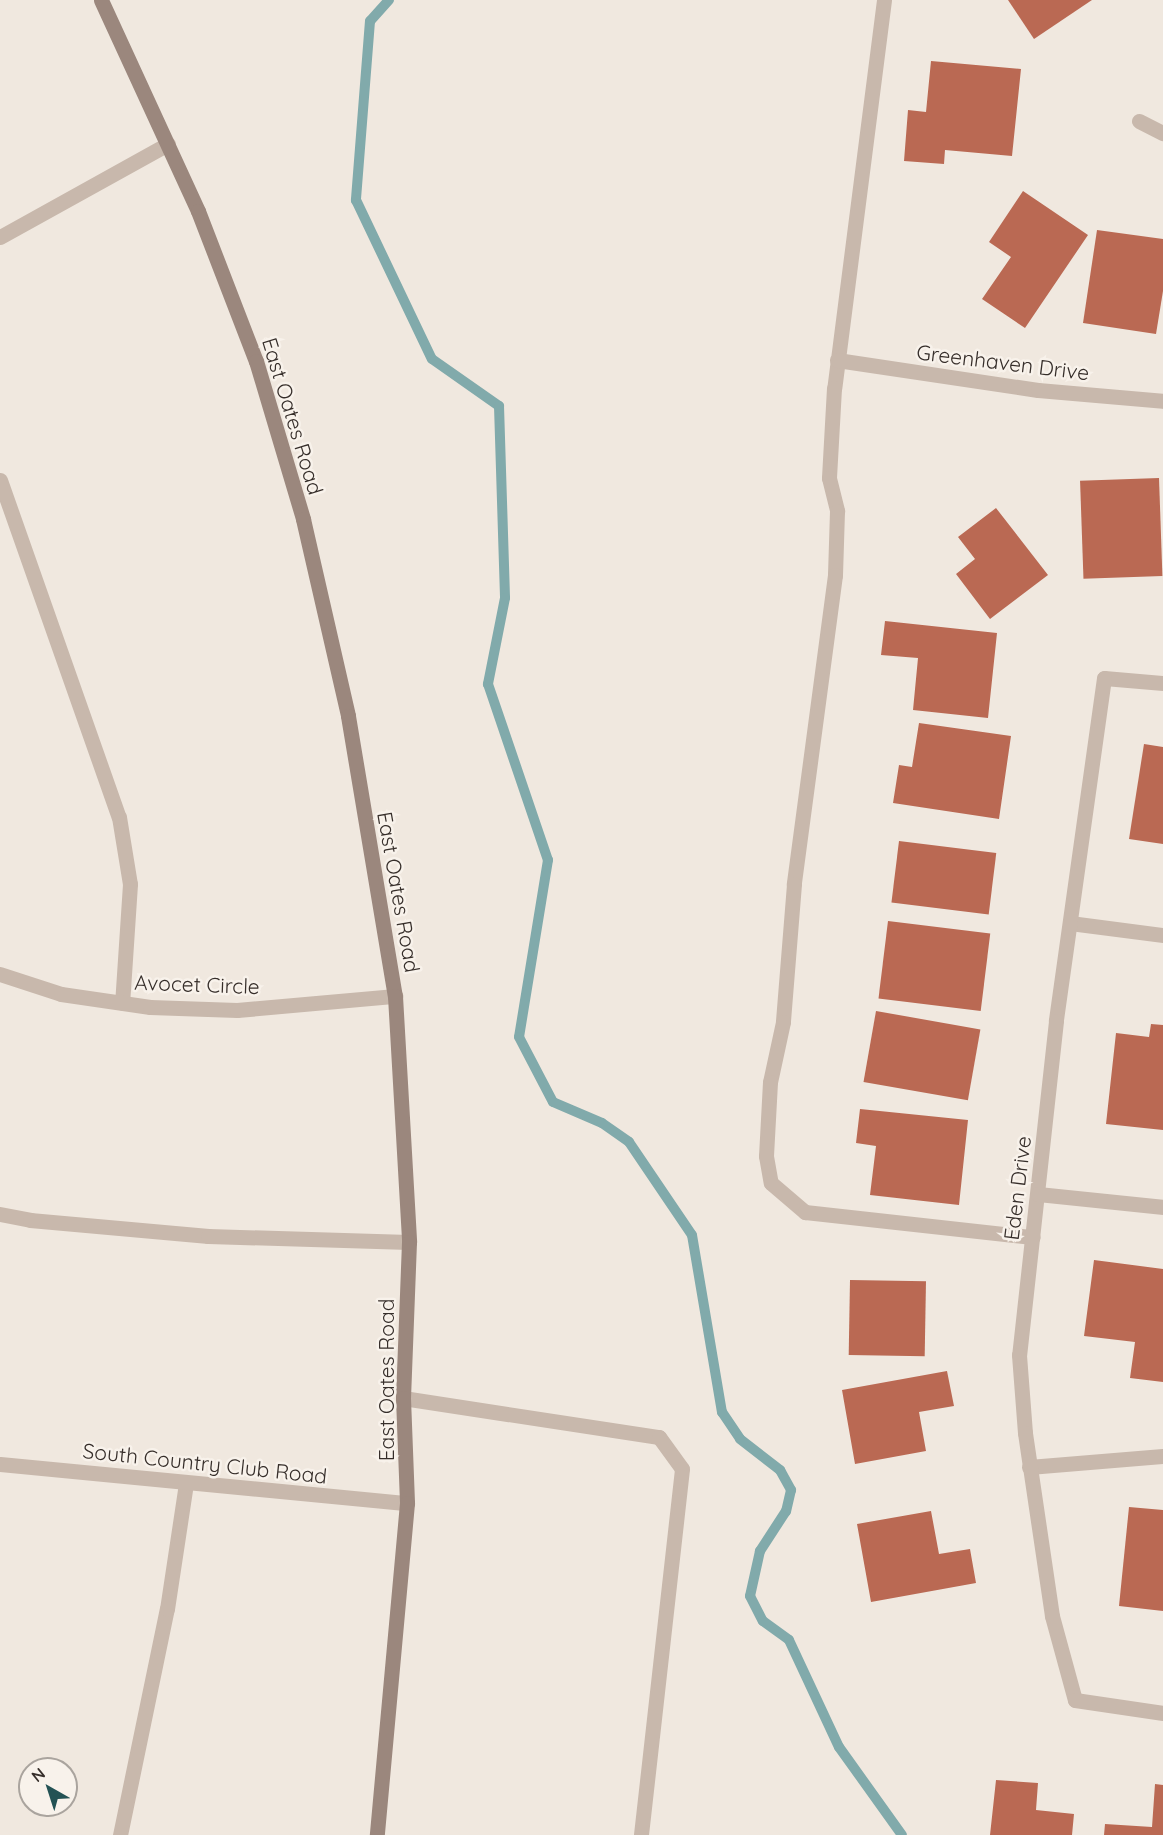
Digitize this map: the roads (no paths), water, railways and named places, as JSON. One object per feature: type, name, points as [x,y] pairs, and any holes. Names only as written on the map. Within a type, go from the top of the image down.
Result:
[{"type":"street","name":"East Oates Road","points":[[101,0],[168,144],[256,361],[303,519],[348,716],[395,996],[409,1242],[403,1398],[407,1503],[377,1835]]},
{"type":"street","points":[[884,0],[837,360],[829,478],[837,511],[835,575],[794,884],[783,1022],[770,1082],[766,1156],[771,1183],[805,1212],[1033,1237]]},
{"type":"street","points":[[1139,121],[1163,133]]},
{"type":"street","points":[[0,237],[168,144]]},
{"type":"street","name":"Greenhaven Drive","points":[[837,360],[1038,390],[1163,401]]},
{"type":"street","points":[[0,480],[119,817],[130,884],[122,1003]]},
{"type":"street","name":"Eden Drive","points":[[1163,683],[1104,678],[1070,922],[1019,1355],[1029,1467],[1052,1616],[1075,1700],[1163,1713]]},
{"type":"street","points":[[1070,922],[1163,934]]},
{"type":"street","name":"Avocet Circle","points":[[0,974],[61,994],[122,1003],[237,1010],[395,996]]},
{"type":"street","points":[[1038,1194],[1163,1207]]},
{"type":"street","points":[[0,1214],[30,1221],[208,1236],[409,1242]]},
{"type":"street","points":[[403,1398],[659,1437],[682,1469],[641,1835]]},
{"type":"street","points":[[1029,1467],[1163,1456]]},
{"type":"street","name":"South Country Club Road","points":[[0,1464],[186,1484],[407,1503]]},
{"type":"street","points":[[120,1835],[167,1609],[186,1484]]},
{"type":"waterway","points":[[389,0],[370,21],[356,200],[432,359],[499,406],[505,598],[488,684],[548,860],[519,1037],[553,1102],[602,1123],[629,1142],[692,1235],[722,1412],[740,1439],[780,1470],[791,1490],[786,1511],[760,1551],[750,1596],[763,1621],[789,1640],[839,1747],[902,1835]]}]
